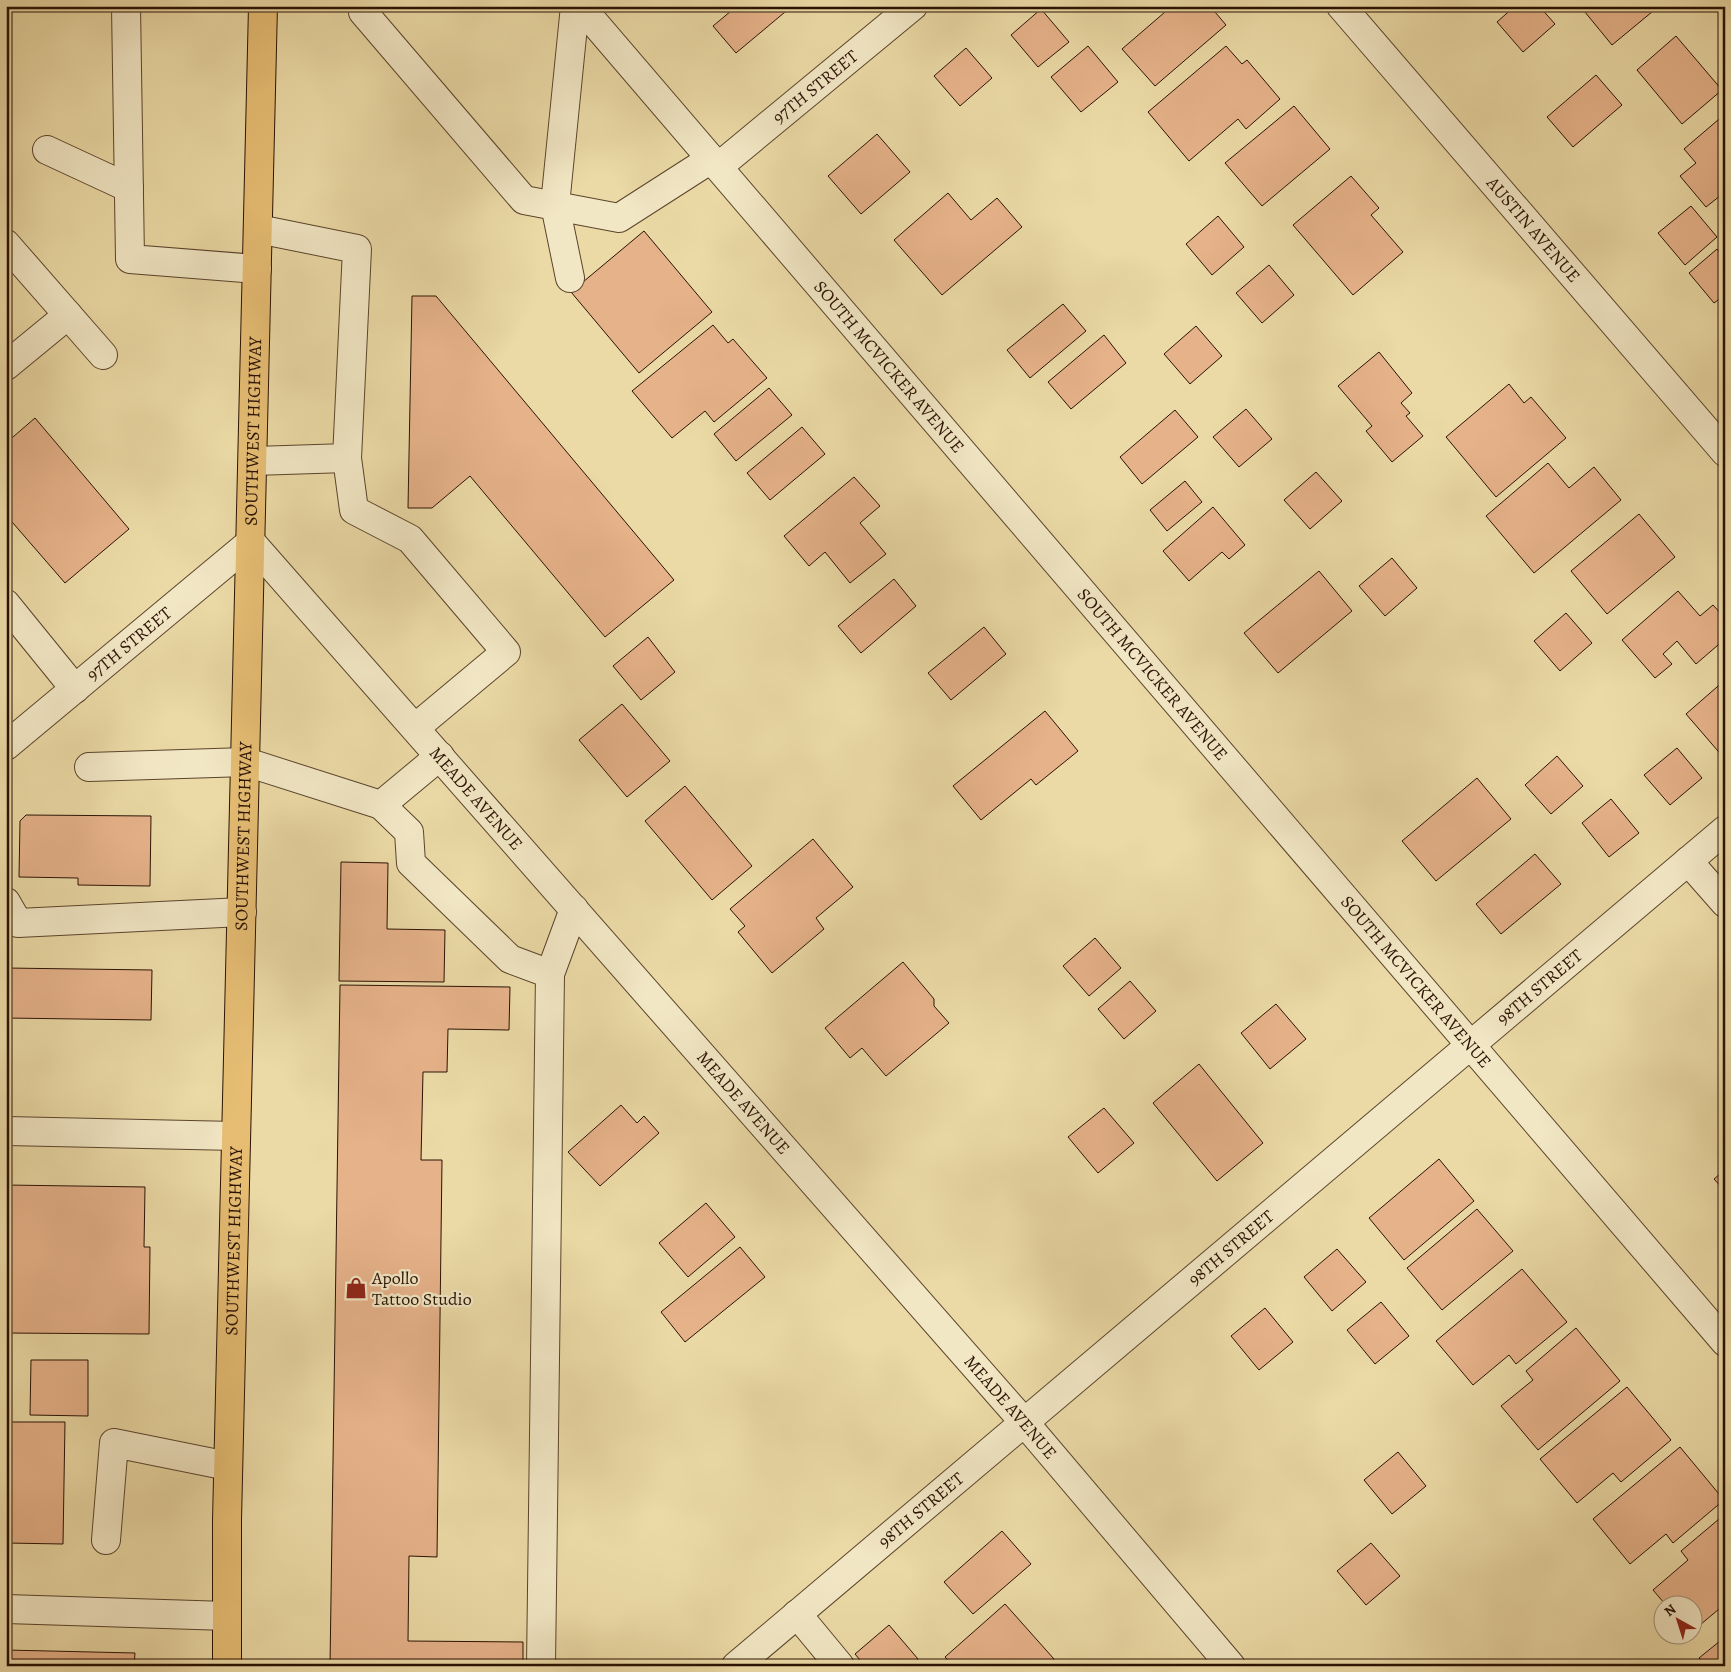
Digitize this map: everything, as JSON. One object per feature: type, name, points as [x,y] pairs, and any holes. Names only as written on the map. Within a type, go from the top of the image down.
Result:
[{"type":"main road","name":"SOUTHWEST HIGHWAY","points":[[227,1666],[228,1466],[254,461],[263,6]]},
{"type":"street","points":[[126,6],[130,259],[257,269]]},
{"type":"street","name":"97TH STREET","points":[[363,6],[363,12],[524,200],[619,218],[715,163],[913,6]]},
{"type":"street","points":[[570,278],[555,206],[575,6]]},
{"type":"street","name":"SOUTH MCVICKER AVENUE","points":[[580,6],[1725,1342]]},
{"type":"street","name":"AUSTIN AVENUE","points":[[1341,6],[1725,452]]},
{"type":"street","points":[[47,150],[129,188]]},
{"type":"street","points":[[258,229],[357,249],[346,458],[354,510],[410,539],[506,652],[415,728]]},
{"type":"street","points":[[6,244],[103,355]]},
{"type":"street","points":[[6,366],[68,315]]},
{"type":"street","points":[[254,461],[346,458]]},
{"type":"street","name":"97TH STREET","points":[[6,746],[252,542]]},
{"type":"street","name":"MEADE AVENUE","points":[[252,542],[1024,1422],[1231,1666]]},
{"type":"street","points":[[6,604],[75,689]]},
{"type":"street","points":[[382,805],[440,756]]},
{"type":"street","points":[[89,767],[246,762],[382,805],[409,832],[411,863],[510,959],[550,974]]},
{"type":"street","name":"98TH STREET","points":[[736,1666],[1725,830]]},
{"type":"street","points":[[1688,861],[1725,903]]},
{"type":"street","points":[[6,902],[18,923],[242,912]]},
{"type":"street","points":[[541,1666],[550,974],[574,909]]},
{"type":"street","points":[[6,1131],[236,1136]]},
{"type":"street","points":[[106,1540],[114,1443],[228,1466]]},
{"type":"street","points":[[6,1608],[227,1616]]},
{"type":"street","points":[[797,1614],[840,1666]]},
{"type":"building","points":[[737,6],[791,7],[736,53],[713,26]]},
{"type":"building","points":[[1172,6],[1210,6],[1226,25],[1155,86],[1122,49]]},
{"type":"building","points":[[1515,6],[1539,6],[1555,24],[1523,52],[1497,22]]},
{"type":"building","points":[[1580,6],[1657,6],[1658,7],[1612,45]]},
{"type":"building","points":[[1041,9],[1069,42],[1038,67],[1011,35]]},
{"type":"building","points":[[1676,36],[1722,90],[1682,124],[1637,70]]},
{"type":"building","points":[[1088,46],[1118,82],[1081,112],[1051,77]]},
{"type":"building","points":[[1226,46],[1242,64],[1247,60],[1280,99],[1246,129],[1238,119],[1189,161],[1148,112]]},
{"type":"building","points":[[966,48],[992,78],[960,106],[934,76]]},
{"type":"building","points":[[1596,75],[1622,105],[1573,147],[1547,117]]},
{"type":"building","points":[[1294,106],[1330,149],[1262,206],[1225,163]]},
{"type":"building","points":[[1725,114],[1725,192],[1706,207],[1680,176],[1696,163],[1684,149]]},
{"type":"building","points":[[877,134],[910,172],[861,214],[828,176]]},
{"type":"building","points":[[1351,176],[1379,208],[1371,215],[1403,252],[1353,295],[1293,225]]},
{"type":"building","points":[[948,193],[971,220],[997,198],[1022,227],[942,295],[894,240]]},
{"type":"building","points":[[1691,206],[1717,237],[1685,265],[1658,233]]},
{"type":"building","points":[[1218,216],[1244,247],[1212,275],[1186,244]]},
{"type":"building","points":[[644,231],[712,312],[639,373],[571,292]]},
{"type":"building","points":[[1717,249],[1725,259],[1725,295],[1714,303],[1689,273]]},
{"type":"building","points":[[1269,265],[1294,295],[1262,323],[1236,293]]},
{"type":"building","points":[[412,296],[436,296],[674,580],[605,637],[470,476],[432,508],[408,508]]},
{"type":"building","points":[[1063,304],[1086,331],[1030,378],[1007,350]]},
{"type":"building","points":[[713,325],[728,343],[733,339],[767,378],[714,422],[705,411],[672,438],[632,391]]},
{"type":"building","points":[[1196,326],[1222,356],[1190,384],[1164,354]]},
{"type":"building","points":[[1104,335],[1126,363],[1071,409],[1048,382]]},
{"type":"building","points":[[1379,352],[1412,393],[1401,403],[1410,413],[1406,416],[1423,436],[1392,462],[1366,431],[1372,426],[1338,386]]},
{"type":"building","points":[[1509,384],[1524,403],[1531,397],[1566,438],[1496,497],[1446,437]]},
{"type":"building","points":[[769,388],[792,415],[736,461],[714,434]]},
{"type":"building","points":[[1246,409],[1272,439],[1239,467],[1213,437]]},
{"type":"building","points":[[1175,410],[1198,437],[1142,484],[1120,457]]},
{"type":"building","points":[[35,418],[129,529],[65,583],[6,515],[6,443]]},
{"type":"building","points":[[802,427],[825,454],[770,500],[747,473]]},
{"type":"building","points":[[1548,463],[1569,488],[1594,467],[1621,500],[1534,573],[1486,516]]},
{"type":"building","points":[[1316,472],[1342,501],[1310,529],[1284,500]]},
{"type":"building","points":[[854,477],[880,506],[860,523],[886,554],[850,583],[825,552],[809,566],[784,536]]},
{"type":"building","points":[[1185,481],[1202,502],[1167,531],[1150,510]]},
{"type":"building","points":[[1213,507],[1245,545],[1229,559],[1222,552],[1189,581],[1163,551]]},
{"type":"building","points":[[1639,514],[1675,557],[1607,614],[1571,571]]},
{"type":"building","points":[[1392,558],[1417,588],[1385,616],[1359,586]]},
{"type":"building","points":[[1319,571],[1352,611],[1278,673],[1244,633]]},
{"type":"building","points":[[894,579],[916,606],[861,653],[838,626]]},
{"type":"building","points":[[1678,591],[1700,616],[1713,605],[1725,618],[1725,639],[1696,664],[1677,641],[1663,654],[1672,664],[1655,678],[1622,640]]},
{"type":"building","points":[[1566,613],[1592,643],[1560,671],[1534,641]]},
{"type":"building","points":[[984,627],[1006,654],[951,700],[928,673]]},
{"type":"building","points":[[648,637],[675,672],[641,700],[613,666]]},
{"type":"building","points":[[1725,680],[1725,757],[1724,758],[1686,714]]},
{"type":"building","points":[[622,704],[670,761],[627,797],[579,740]]},
{"type":"building","points":[[1045,711],[1078,751],[1036,785],[1031,779],[981,820],[953,786]]},
{"type":"building","points":[[1677,748],[1702,778],[1670,805],[1644,775]]},
{"type":"building","points":[[1557,756],[1583,786],[1551,814],[1525,785]]},
{"type":"building","points":[[1477,778],[1511,819],[1436,881],[1402,841]]},
{"type":"building","points":[[685,786],[752,866],[712,900],[645,821]]},
{"type":"building","points":[[1611,799],[1639,833],[1609,857],[1582,823]]},
{"type":"building","points":[[26,815],[151,816],[150,886],[78,885],[78,878],[19,877],[20,821]]},
{"type":"building","points":[[813,839],[853,887],[816,918],[824,929],[772,973],[738,932],[745,926],[730,909]]},
{"type":"building","points":[[1535,854],[1561,884],[1501,934],[1476,904]]},
{"type":"building","points":[[341,862],[388,863],[387,929],[445,930],[444,982],[339,981]]},
{"type":"building","points":[[1095,938],[1121,968],[1089,996],[1063,966]]},
{"type":"building","points":[[903,962],[934,999],[934,1006],[949,1023],[886,1076],[862,1048],[850,1058],[825,1028]]},
{"type":"building","points":[[6,968],[152,970],[151,1020],[6,1018]]},
{"type":"building","points":[[1130,981],[1156,1011],[1124,1039],[1098,1009]]},
{"type":"building","points":[[340,985],[510,987],[509,1030],[448,1029],[447,1072],[423,1072],[421,1160],[442,1160],[437,1557],[409,1556],[408,1641],[523,1642],[523,1666],[330,1666]]},
{"type":"building","points":[[1276,1004],[1306,1039],[1270,1069],[1241,1033]]},
{"type":"building","points":[[1199,1064],[1263,1143],[1217,1181],[1153,1103]]},
{"type":"building","points":[[621,1105],[637,1123],[644,1116],[659,1133],[600,1186],[568,1152]]},
{"type":"building","points":[[1104,1108],[1134,1143],[1098,1173],[1068,1137]]},
{"type":"building","points":[[1439,1159],[1474,1201],[1404,1260],[1369,1218]]},
{"type":"building","points":[[1725,1170],[1725,1191],[1714,1179]]},
{"type":"building","points":[[6,1185],[145,1187],[144,1247],[150,1247],[149,1334],[6,1333]]},
{"type":"building","points":[[706,1203],[735,1237],[688,1277],[659,1243]]},
{"type":"building","points":[[1477,1209],[1513,1251],[1442,1310],[1407,1268]]},
{"type":"building","points":[[740,1247],[765,1277],[685,1342],[661,1312]]},
{"type":"building","points":[[1337,1249],[1366,1282],[1332,1311],[1304,1277]]},
{"type":"building","points":[[1522,1269],[1567,1322],[1516,1364],[1509,1355],[1473,1385],[1436,1341]]},
{"type":"building","points":[[1381,1302],[1409,1336],[1375,1364],[1347,1330]]},
{"type":"building","points":[[1265,1308],[1293,1342],[1259,1370],[1231,1336]]},
{"type":"building","points":[[1576,1328],[1620,1381],[1538,1450],[1501,1406],[1533,1380],[1526,1371]]},
{"type":"building","points":[[31,1360],[88,1360],[88,1416],[30,1415]]},
{"type":"building","points":[[1627,1387],[1671,1440],[1621,1482],[1613,1473],[1577,1503],[1540,1459]]},
{"type":"building","points":[[6,1422],[65,1422],[63,1544],[6,1543]]},
{"type":"building","points":[[1680,1447],[1724,1500],[1673,1543],[1666,1534],[1630,1564],[1593,1519]]},
{"type":"building","points":[[1398,1452],[1426,1486],[1392,1514],[1364,1480]]},
{"type":"building","points":[[1725,1514],[1725,1604],[1704,1622],[1704,1594],[1656,1594],[1653,1590],[1688,1560],[1681,1551]]},
{"type":"building","points":[[1002,1531],[1031,1564],[973,1614],[944,1582]]},
{"type":"building","points":[[1371,1543],[1400,1576],[1366,1605],[1337,1571]]},
{"type":"building","points":[[1005,1604],[1054,1659],[1053,1666],[953,1666],[945,1657]]},
{"type":"building","points":[[889,1625],[918,1659],[910,1666],[865,1666],[855,1654]]},
{"type":"building","points":[[1725,1637],[1725,1666],[1705,1666],[1699,1658]]},
{"type":"building","points":[[6,1650],[135,1653],[134,1666],[6,1666]]},
{"type":"place","name":"Apollo Tattoo Studio","points":[[356,1288]]}]
